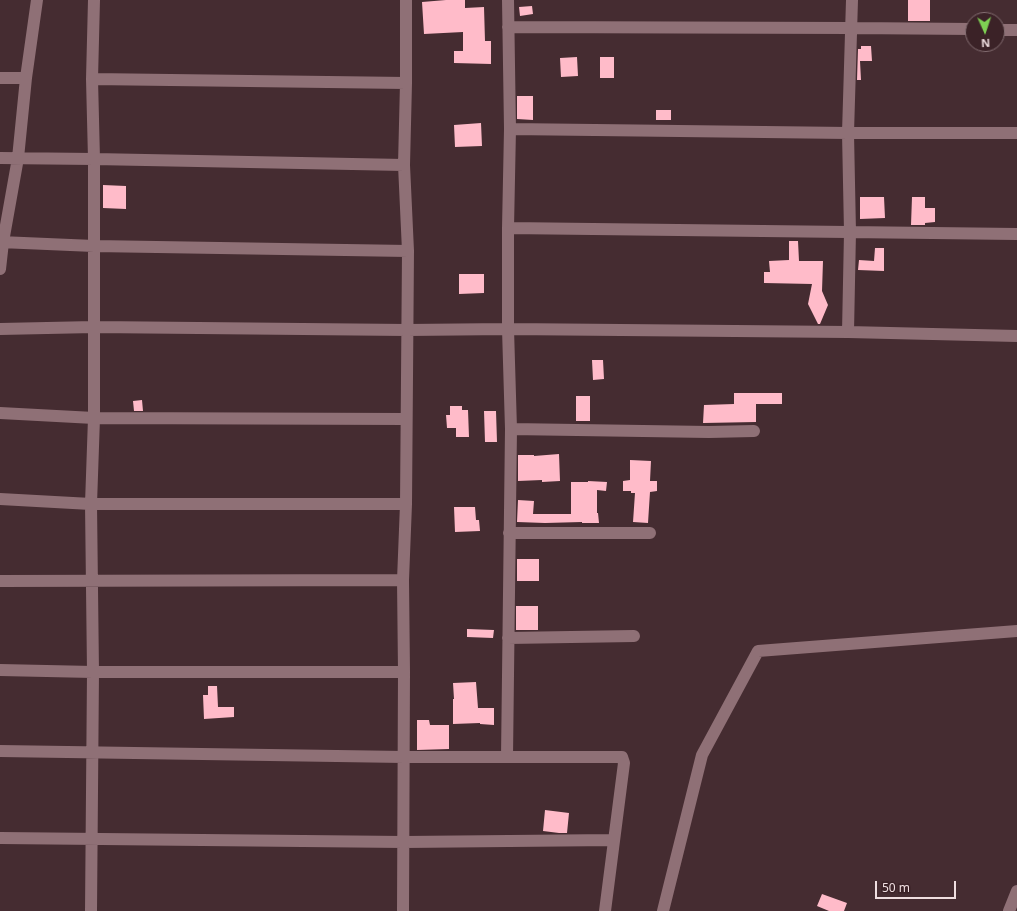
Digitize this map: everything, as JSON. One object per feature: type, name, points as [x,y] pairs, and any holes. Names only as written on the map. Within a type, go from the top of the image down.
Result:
[{"type":"street","points":[[0,269],[1,242],[18,158],[26,78],[37,0]]},
{"type":"street","points":[[91,911],[93,672],[91,504],[94,418],[94,159],[92,79],[94,0]]},
{"type":"street","points":[[403,911],[404,580],[408,251],[404,165],[406,0]]},
{"type":"street","points":[[506,757],[511,429],[508,328],[510,129],[508,0]]},
{"type":"street","points":[[848,332],[850,232],[848,133],[852,0]]},
{"type":"street","points":[[508,27],[965,29]]},
{"type":"street","points":[[1005,30],[1017,30]]},
{"type":"street","points":[[0,78],[26,78]]},
{"type":"street","points":[[92,79],[406,83]]},
{"type":"street","points":[[510,129],[1017,134]]},
{"type":"street","points":[[0,158],[404,165]]},
{"type":"street","points":[[508,228],[1017,234]]},
{"type":"street","points":[[1,242],[94,246],[408,251]]},
{"type":"street","points":[[0,329],[94,328],[407,330],[508,328],[848,332],[1017,336]]},
{"type":"street","points":[[0,413],[94,418],[406,419]]},
{"type":"street","points":[[511,429],[709,432],[754,431]]},
{"type":"street","points":[[0,499],[91,504],[406,504]]},
{"type":"street","points":[[510,534],[650,533]]},
{"type":"street","points":[[0,581],[404,580]]},
{"type":"street","points":[[663,911],[702,755],[758,651],[1017,631]]},
{"type":"street","points":[[508,638],[634,636]]},
{"type":"street","points":[[0,670],[93,672],[404,672]]},
{"type":"street","points":[[0,751],[404,757],[622,757],[624,763],[605,911]]},
{"type":"street","points":[[0,838],[404,842],[614,840]]},
{"type":"street","points":[[1009,911],[1017,891]]},
{"type":"building","points":[[465,0],[465,8],[484,7],[485,41],[491,41],[491,64],[454,63],[454,51],[463,51],[463,32],[424,34],[422,2]]},
{"type":"building","points":[[908,0],[930,0],[930,21],[908,21]]},
{"type":"building","points":[[532,6],[533,14],[520,16],[519,7]]},
{"type":"building","points":[[861,46],[871,46],[872,61],[860,61],[861,80],[857,80],[858,49],[861,49]]},
{"type":"building","points":[[577,57],[578,76],[561,77],[560,58]]},
{"type":"building","points":[[600,57],[614,57],[614,78],[600,78]]},
{"type":"building","points":[[517,96],[533,96],[533,120],[517,119]]},
{"type":"building","points":[[656,110],[671,110],[671,120],[656,120]]},
{"type":"building","points":[[481,123],[482,146],[455,147],[454,125]]},
{"type":"building","points":[[103,185],[126,186],[126,209],[103,208]]},
{"type":"building","points":[[860,197],[884,197],[885,218],[860,219]]},
{"type":"building","points":[[912,197],[925,197],[925,208],[935,208],[935,222],[925,223],[925,225],[911,225]]},
{"type":"building","points":[[789,241],[798,241],[799,261],[823,261],[822,291],[828,305],[820,324],[818,324],[808,304],[812,284],[764,283],[764,272],[770,272],[769,261],[789,260]]},
{"type":"building","points":[[875,248],[884,248],[884,271],[858,270],[859,260],[874,261]]},
{"type":"building","points":[[459,274],[484,274],[484,293],[459,294]]},
{"type":"building","points":[[592,360],[603,360],[604,379],[593,380]]},
{"type":"building","points":[[734,393],[782,393],[782,404],[756,404],[756,422],[703,423],[704,405],[734,404]]},
{"type":"building","points":[[576,396],[590,396],[590,421],[576,421]]},
{"type":"building","points":[[142,400],[143,411],[134,411],[133,401]]},
{"type":"building","points":[[450,406],[462,406],[462,410],[468,410],[469,437],[456,437],[456,428],[447,428],[446,415],[450,415]]},
{"type":"building","points":[[484,411],[496,411],[497,442],[485,442]]},
{"type":"building","points":[[559,454],[560,481],[518,481],[518,455],[534,456]]},
{"type":"building","points":[[630,460],[651,461],[650,481],[657,481],[657,491],[650,492],[648,523],[633,522],[635,493],[631,493],[631,491],[623,491],[623,481],[630,480]]},
{"type":"building","points":[[571,482],[607,482],[606,491],[597,490],[597,513],[599,523],[517,522],[518,500],[534,501],[533,514],[571,514]]},
{"type":"building","points":[[454,507],[475,507],[476,520],[479,520],[480,531],[455,532]]},
{"type":"building","points":[[517,559],[539,559],[539,581],[517,581]]},
{"type":"building","points":[[516,606],[538,606],[538,630],[516,630]]},
{"type":"building","points":[[467,629],[494,630],[493,638],[467,637]]},
{"type":"building","points":[[476,682],[478,708],[494,708],[494,725],[480,723],[453,724],[453,683]]},
{"type":"building","points":[[208,686],[217,686],[218,707],[234,707],[234,717],[204,719],[203,695],[208,695]]},
{"type":"building","points":[[417,720],[429,720],[430,725],[449,725],[449,749],[417,750]]},
{"type":"building","points":[[545,810],[569,813],[567,833],[543,831]]},
{"type":"building","points":[[822,894],[847,903],[844,911],[829,911],[817,906]]}]
